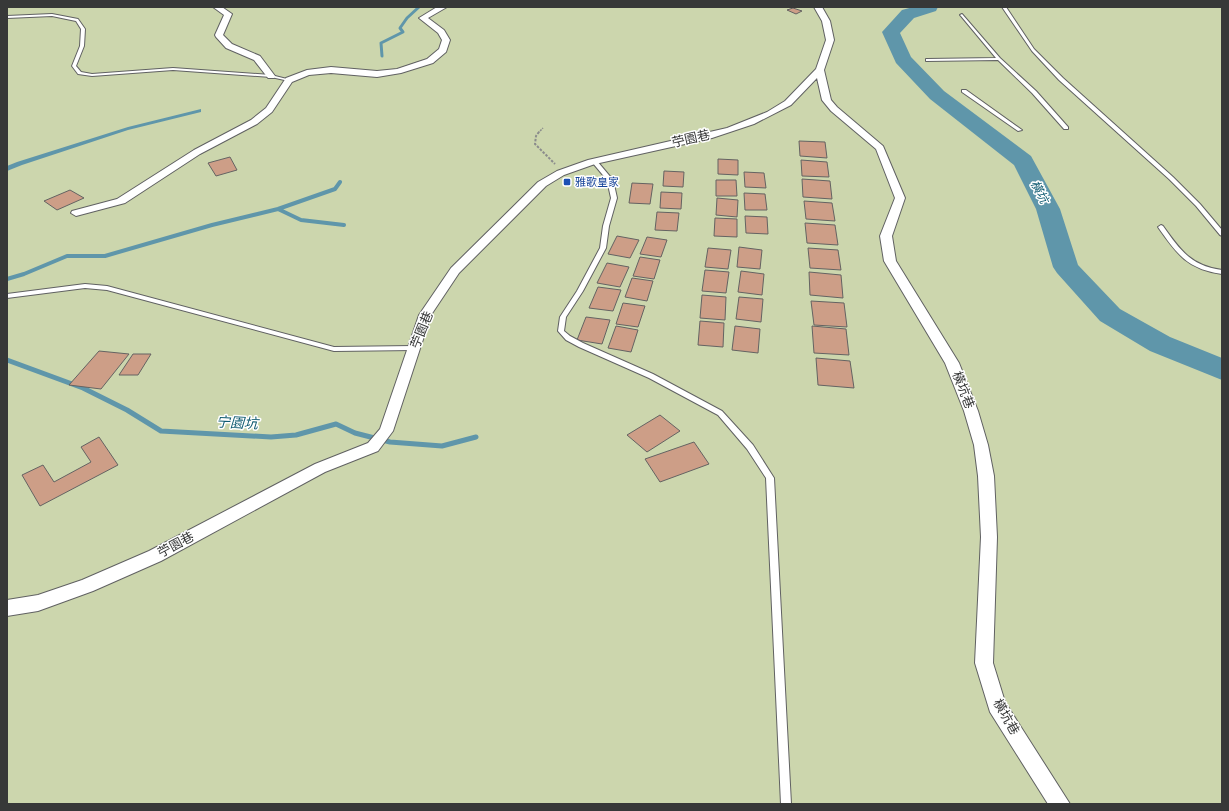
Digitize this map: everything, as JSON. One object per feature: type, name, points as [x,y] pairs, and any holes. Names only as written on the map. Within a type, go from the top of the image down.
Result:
[{"type":"street","points":[[217,7],[228,14],[219,35],[229,46],[257,58],[271,76]]},
{"type":"street","points":[[76,213],[121,201],[197,152],[254,122],[269,110],[289,80],[307,73],[331,70],[377,74],[398,71],[430,61],[443,50],[446,40],[441,32],[423,18],[443,7]]},
{"type":"street","points":[[818,7],[826,21],[830,40],[820,70]]},
{"type":"street","name":"苧園巷","points":[[7,608],[38,603],[87,586],[155,556],[320,468],[374,447],[386,431],[425,315],[455,271],[542,184],[553,176],[564,171],[749,123],[789,102],[820,70]]},
{"type":"street","name":"橫坑巷","points":[[820,70],[827,100],[834,109],[880,148],[900,198],[886,236],[890,262],[952,363],[971,411],[981,445],[986,476],[989,537],[984,663],[997,706],[1060,804]]},
{"type":"lane","points":[[1004,7],[1033,50],[1061,79],[1171,178],[1198,205],[1222,234]]},
{"type":"lane","points":[[7,17],[52,15],[77,20],[84,29],[82,46],[74,66],[80,73],[92,75],[173,69],[271,76],[289,80]]},
{"type":"lane","points":[[962,15],[999,58],[1034,92],[1066,128]]},
{"type":"lane","points":[[927,60],[999,58]]},
{"type":"lane","points":[[964,91],[1020,130]]},
{"type":"lane","points":[[595,162],[610,180],[614,198],[606,226],[603,248],[580,291],[563,317],[561,331],[568,338],[581,345],[651,376],[720,413],[750,447],[770,478],[786,804]]},
{"type":"lane","points":[[1162,227],[1183,257],[1201,267],[1222,272]]},
{"type":"lane","points":[[7,296],[85,286],[107,288],[334,349],[414,348]]},
{"type":"lane","name":"苧園巷","points":[[7,602],[38,603]]},
{"type":"path","points":[[543,128],[536,136],[535,144],[564,171]]},
{"type":"green space","points":[[7,7],[1222,7],[1222,804],[7,804]]},
{"type":"water","points":[[201,109],[201,112],[128,130],[7,171],[7,166],[17,162],[128,127]]},
{"type":"building","points":[[793,8],[802,11],[796,14],[787,10]]},
{"type":"building","points":[[799,141],[825,142],[827,158],[800,156]]},
{"type":"building","points":[[230,157],[237,170],[216,176],[208,163]]},
{"type":"building","points":[[718,159],[738,160],[738,175],[718,174]]},
{"type":"building","points":[[801,160],[827,162],[829,177],[802,176]]},
{"type":"building","points":[[664,171],[684,172],[683,187],[663,186]]},
{"type":"building","points":[[744,172],[764,173],[766,188],[745,187]]},
{"type":"building","points":[[802,179],[830,181],[832,199],[803,197]]},
{"type":"building","points":[[716,180],[736,180],[737,196],[716,196]]},
{"type":"building","points":[[632,183],[653,184],[650,204],[629,203]]},
{"type":"building","points":[[70,190],[84,198],[57,210],[44,201]]},
{"type":"building","points":[[661,192],[682,193],[681,209],[660,208]]},
{"type":"building","points":[[744,193],[765,194],[767,210],[745,210]]},
{"type":"building","points":[[717,198],[738,200],[737,217],[716,215]]},
{"type":"building","points":[[804,201],[832,203],[835,221],[806,219]]},
{"type":"building","points":[[657,212],[679,213],[677,231],[655,230]]},
{"type":"building","points":[[745,216],[767,217],[768,234],[746,233]]},
{"type":"building","points":[[715,218],[737,219],[737,237],[714,236]]},
{"type":"building","points":[[805,223],[835,225],[838,245],[807,243]]},
{"type":"building","points":[[617,236],[639,240],[630,258],[608,254]]},
{"type":"building","points":[[647,237],[667,240],[661,257],[640,254]]},
{"type":"building","points":[[739,247],[762,250],[760,269],[737,267]]},
{"type":"building","points":[[708,248],[731,250],[728,269],[705,267]]},
{"type":"building","points":[[808,248],[838,250],[841,270],[810,268]]},
{"type":"building","points":[[640,257],[660,260],[654,279],[633,276]]},
{"type":"building","points":[[607,263],[629,267],[620,287],[597,283]]},
{"type":"building","points":[[705,270],[729,272],[726,293],[702,291]]},
{"type":"building","points":[[741,271],[764,274],[762,295],[738,292]]},
{"type":"building","points":[[809,272],[841,275],[843,298],[810,295]]},
{"type":"building","points":[[632,278],[653,281],[647,301],[625,297]]},
{"type":"building","points":[[598,287],[621,290],[613,311],[589,308]]},
{"type":"building","points":[[702,295],[726,297],[725,320],[700,318]]},
{"type":"building","points":[[739,297],[763,299],[761,322],[736,319]]},
{"type":"building","points":[[811,301],[844,303],[847,327],[814,325]]},
{"type":"building","points":[[623,303],[645,306],[638,327],[616,324]]},
{"type":"building","points":[[586,317],[610,320],[602,344],[577,340]]},
{"type":"building","points":[[700,321],[724,323],[723,347],[698,345]]},
{"type":"building","points":[[616,326],[638,330],[631,352],[608,348]]},
{"type":"building","points":[[735,326],[760,329],[758,353],[732,350]]},
{"type":"building","points":[[812,326],[846,329],[849,355],[814,353]]},
{"type":"building","points":[[99,351],[129,354],[101,389],[69,385]]},
{"type":"building","points":[[133,354],[151,354],[138,375],[119,375]]},
{"type":"building","points":[[816,358],[850,361],[854,388],[818,385]]},
{"type":"building","points":[[660,415],[680,431],[647,452],[627,435]]},
{"type":"building","points":[[99,437],[118,465],[40,506],[22,475],[43,465],[54,482],[91,462],[81,447]]},
{"type":"building","points":[[694,442],[709,464],[660,482],[645,459]]},
{"type":"waterway","points":[[382,56],[381,43],[403,32],[400,28],[407,18],[419,7]]},
{"type":"waterway","name":"橫坑","points":[[930,7],[908,14],[891,32],[903,59],[937,95],[1023,161],[1048,209],[1066,267],[1110,315],[1160,344],[1222,370]]},
{"type":"waterway","points":[[278,209],[335,189],[340,182]]},
{"type":"waterway","points":[[7,279],[24,274],[67,256],[105,256],[212,225],[278,209]]},
{"type":"waterway","points":[[278,209],[301,220],[344,225]]},
{"type":"waterway","name":"宁園坑","points":[[7,360],[83,388],[127,410],[161,431],[271,437],[296,435],[336,424],[355,433],[390,442],[442,446],[476,437]]},
{"type":"place","name":"雅歌皇家","points":[[567,182]]}]
